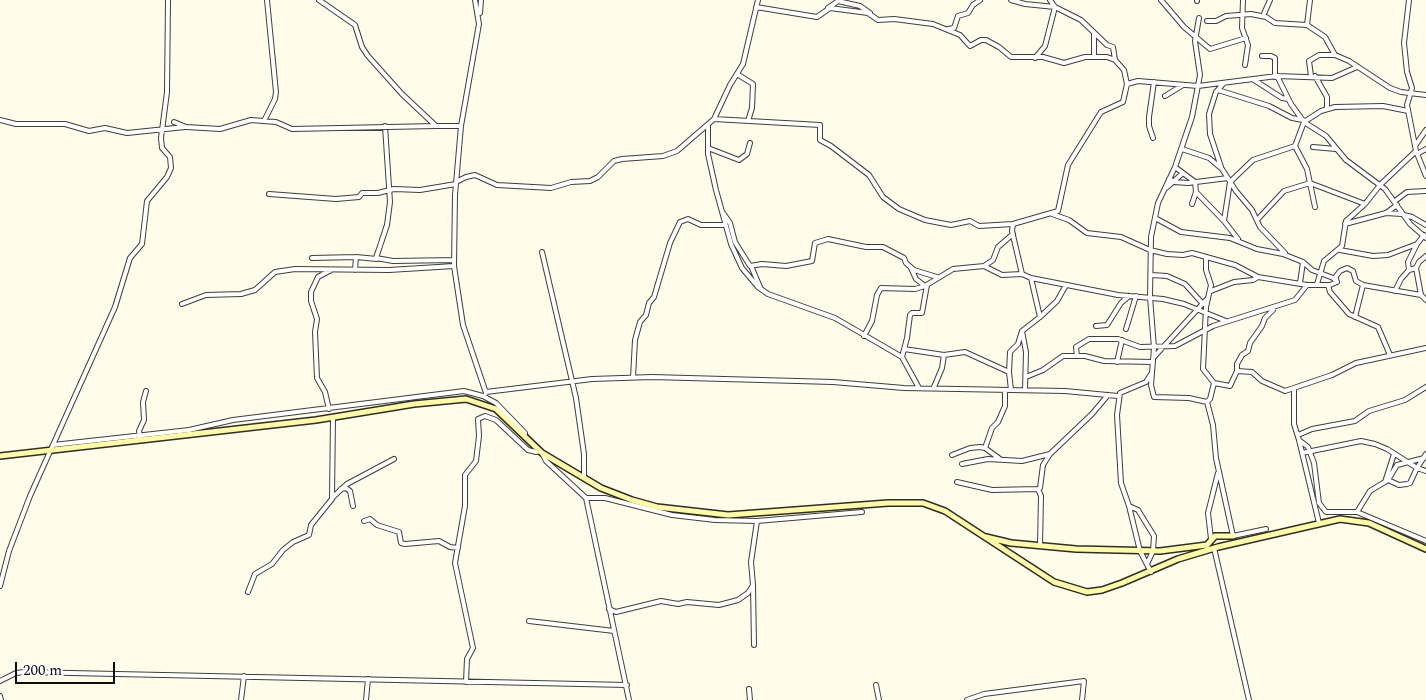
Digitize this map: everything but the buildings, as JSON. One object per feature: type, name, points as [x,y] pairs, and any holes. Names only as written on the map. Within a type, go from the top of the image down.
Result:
[{"type":"street","points":[[0,586],[14,538],[50,451],[114,308],[130,258],[142,244],[147,201],[170,172],[171,160],[161,146],[168,73],[168,0]]},
{"type":"street","points":[[264,121],[275,99],[276,92],[267,0]]},
{"type":"street","points":[[319,0],[355,25],[362,47],[368,56],[402,94],[436,126]]},
{"type":"street","points":[[475,0],[479,15]]},
{"type":"street","points":[[481,0],[461,126],[456,183],[454,266],[463,325],[485,395],[510,416],[525,433],[524,437]]},
{"type":"street","points":[[270,194],[336,199],[359,197],[362,193],[378,193],[389,190],[420,190],[456,183],[471,175],[498,185],[540,188],[590,181],[598,177],[614,161],[631,157],[671,154],[708,126],[714,119],[743,64],[758,0]]},
{"type":"street","points":[[756,7],[817,17],[839,0],[860,6],[878,20],[894,19],[948,29],[960,35],[970,46],[984,40],[999,47],[1010,57],[1046,58],[1064,63],[1094,57],[1115,60]]},
{"type":"street","points":[[948,29],[954,28],[958,16],[968,13],[973,5],[980,0]]},
{"type":"street","points":[[1011,0],[1025,4],[1055,7],[1081,20],[1107,45],[1113,47],[1115,60],[1126,73],[1127,84],[1123,102],[1101,112],[1068,165],[1060,207],[1052,214]]},
{"type":"street","points":[[1035,58],[1045,46],[1055,7],[1050,0]]},
{"type":"street","points":[[1161,0],[1172,15],[1195,37],[1213,49],[1246,38]]},
{"type":"street","points":[[1243,0],[1242,28],[1248,50],[1245,66]]},
{"type":"street","points":[[1263,16],[1270,0]]},
{"type":"street","points":[[1307,25],[1310,0]]},
{"type":"street","points":[[1409,0],[1408,20],[1404,37],[1407,72],[1412,88],[1406,105],[1415,146],[1426,176]]},
{"type":"street","points":[[828,8],[872,15]]},
{"type":"street","points":[[1207,21],[1216,22],[1223,17],[1241,15],[1263,16],[1275,22],[1307,25],[1325,37],[1335,55]]},
{"type":"street","points":[[1199,18],[1195,37],[1200,75],[1192,117],[1176,168],[1169,179],[1155,218],[1150,250],[1150,298],[1154,348],[1151,391],[1154,397],[1189,398],[1208,402]]},
{"type":"street","points":[[1093,32],[1094,57]]},
{"type":"street","points":[[1327,109],[1327,97],[1313,76],[1309,61],[1319,56],[1335,55],[1350,61],[1390,88],[1426,95]]},
{"type":"street","points":[[1262,56],[1275,58],[1276,76],[1288,99],[1304,121],[1326,136],[1346,160],[1380,185],[1396,203],[1410,224],[1424,235]]},
{"type":"street","points":[[1127,84],[1154,82],[1198,86],[1276,76],[1337,77],[1357,67]]},
{"type":"street","points":[[737,74],[753,84],[752,108],[748,121]]},
{"type":"street","points":[[1254,80],[1282,98],[1288,99]]},
{"type":"street","points":[[1153,138],[1149,126],[1149,117],[1154,82]]},
{"type":"street","points":[[1165,96],[1183,84]]},
{"type":"street","points":[[1224,84],[1218,90],[1209,114],[1210,134],[1222,169],[1252,210],[1260,227],[1286,255]]},
{"type":"street","points":[[1218,90],[1269,106],[1292,118],[1304,121],[1327,109],[1383,106],[1408,111]]},
{"type":"street","points":[[714,119],[820,126],[820,140],[831,146],[869,175],[883,197],[891,204],[914,216],[951,225],[970,221],[979,226],[1013,224],[1035,216],[1052,214],[1069,220],[1088,233],[1121,237],[1150,250],[1183,255],[1191,253],[1235,266],[1258,277],[1307,285],[1336,283],[1334,278]]},
{"type":"street","points":[[0,120],[16,124],[66,124],[89,130],[106,128],[127,134],[186,127],[227,128],[245,122],[264,121],[276,122],[292,129],[461,126]]},
{"type":"street","points":[[1304,121],[1295,146],[1307,169],[1314,207]]},
{"type":"street","points":[[174,122],[186,127]]},
{"type":"street","points":[[379,260],[376,255],[387,225],[389,190],[384,126]]},
{"type":"street","points":[[708,126],[708,148],[721,209],[725,225],[742,268],[768,294],[835,318],[902,357],[919,388]]},
{"type":"street","points":[[1415,146],[1426,130]]},
{"type":"street","points":[[708,148],[739,160],[748,154],[750,143]]},
{"type":"street","points":[[1169,179],[1174,182],[1229,180],[1253,160],[1295,146]]},
{"type":"street","points":[[1313,147],[1336,149]]},
{"type":"street","points":[[1182,149],[1209,158],[1222,169]]},
{"type":"street","points":[[1317,284],[1324,261],[1340,250],[1344,241],[1345,224],[1365,204],[1380,185],[1417,152],[1426,149]]},
{"type":"street","points":[[1176,168],[1195,182],[1196,192],[1192,204]]},
{"type":"street","points":[[1165,189],[1183,173]]},
{"type":"street","points":[[1224,221],[1229,180]]},
{"type":"street","points":[[1257,220],[1284,192],[1310,183],[1365,204]]},
{"type":"street","points":[[1386,213],[1407,192],[1426,191]]},
{"type":"street","points":[[1196,192],[1224,221],[1233,237]]},
{"type":"street","points":[[721,209],[730,223],[736,242],[751,266],[761,289]]},
{"type":"street","points":[[1345,224],[1386,213],[1412,216],[1426,224],[1424,235],[1408,262],[1408,270],[1395,291]]},
{"type":"street","points":[[1155,218],[1181,232],[1233,237],[1256,249],[1286,255],[1303,262],[1319,274],[1334,278]]},
{"type":"street","points":[[633,378],[635,340],[640,322],[646,315],[649,303],[654,297],[670,243],[680,222],[688,219],[701,226],[725,225]]},
{"type":"street","points":[[1013,224],[1013,234],[1022,274]]},
{"type":"street","points":[[864,336],[872,321],[877,294],[881,288],[909,290],[926,286],[937,277],[953,269],[984,266],[993,260],[998,247],[1013,234]]},
{"type":"street","points":[[751,266],[762,264],[786,266],[812,261],[814,246],[822,239],[866,247],[883,247],[904,258],[916,279],[926,286]]},
{"type":"street","points":[[1340,250],[1379,256],[1392,254],[1417,244]]},
{"type":"street","points":[[542,252],[572,381],[584,454],[584,477]]},
{"type":"street","points":[[1334,278],[1347,268],[1353,271],[1356,281],[1363,284],[1424,296],[1416,268],[1419,262],[1426,256]]},
{"type":"street","points":[[312,258],[356,257],[379,260],[454,260]]},
{"type":"street","points":[[355,270],[356,257]]},
{"type":"street","points":[[1153,361],[1196,309],[1204,305],[1208,298],[1211,291],[1206,270],[1206,258]]},
{"type":"street","points":[[1300,283],[1303,262]]},
{"type":"street","points":[[182,304],[206,295],[240,294],[256,290],[275,272],[306,268],[400,270],[454,266]]},
{"type":"street","points":[[984,266],[1002,275],[1022,274],[1031,278],[1066,285],[1184,304],[1226,321]]},
{"type":"street","points":[[911,268],[937,277]]},
{"type":"street","points":[[1408,270],[1416,268]]},
{"type":"street","points":[[329,408],[326,392],[317,378],[315,332],[318,319],[311,301],[311,292],[318,276],[332,269]]},
{"type":"street","points":[[1151,275],[1167,276],[1185,284],[1204,305],[1203,369],[1214,383],[1230,386],[1237,371],[1237,364],[1248,351],[1250,343],[1262,326],[1265,318],[1278,307]]},
{"type":"street","points":[[1211,291],[1234,282],[1252,280],[1258,277]]},
{"type":"street","points":[[1031,278],[1040,317]]},
{"type":"street","points":[[1355,317],[1363,284]]},
{"type":"street","points":[[1011,390],[1009,372],[1010,352],[1016,345],[1022,331],[1057,301],[1066,285]]},
{"type":"street","points":[[1077,356],[1076,347],[1089,339],[1122,340],[1136,346],[1154,348],[1176,346],[1226,321],[1278,307],[1296,300],[1307,285]]},
{"type":"street","points":[[1328,285],[1330,292],[1349,314],[1378,327],[1390,355]]},
{"type":"street","points":[[902,357],[910,315],[923,312],[926,286]]},
{"type":"street","points":[[1096,326],[1107,325],[1121,304],[1130,296]]},
{"type":"street","points":[[1126,329],[1136,296]]},
{"type":"street","points":[[1022,331],[1026,352],[1026,390]]},
{"type":"street","points":[[1117,362],[1122,340]]},
{"type":"street","points":[[1016,345],[1026,352]]},
{"type":"street","points":[[1237,371],[1252,372],[1262,381],[1285,391],[1332,375],[1356,363],[1426,348]]},
{"type":"street","points":[[904,349],[944,355],[965,352],[1009,372]]},
{"type":"street","points":[[934,388],[942,368],[944,355]]},
{"type":"street","points":[[1026,377],[1043,370],[1063,356],[1077,356],[1117,362],[1153,361]]},
{"type":"street","points":[[1151,374],[1146,382],[1122,391],[1118,396],[1121,483],[1130,506],[1140,550],[1151,572]]},
{"type":"street","points":[[0,456],[140,438],[189,430],[232,420],[464,391],[485,395],[572,381],[633,378],[833,382],[919,388],[1026,390],[1118,396]]},
{"type":"street","points":[[1214,383],[1208,402],[1219,472],[1233,536]]},
{"type":"street","points":[[1299,437],[1312,429],[1355,421],[1369,410],[1405,400],[1426,386]]},
{"type":"street","points":[[1294,389],[1294,424],[1299,437],[1319,522]]},
{"type":"street","points":[[985,448],[992,428],[998,422],[1005,406],[1005,390]]},
{"type":"street","points":[[140,438],[144,420],[142,402],[146,391]]},
{"type":"street","points":[[1038,489],[1040,488],[1044,464],[1050,454],[1092,414],[1108,395]]},
{"type":"street","points":[[53,445],[140,438],[333,417],[414,404],[466,400],[496,409],[541,452],[604,489],[657,507],[728,515],[888,503],[922,503],[937,506],[1054,582],[1070,588],[1095,592],[1151,572],[1178,559],[1214,548],[1319,522],[1340,519],[1359,520],[1388,530],[1426,549]]},
{"type":"street","points":[[466,682],[467,659],[473,648],[455,563],[465,506],[465,475],[476,461],[479,436],[478,419],[485,416],[496,420],[528,450],[541,452]]},
{"type":"street","points":[[332,499],[333,417]]},
{"type":"street","points":[[1299,437],[1309,451],[1316,472],[1319,503],[1324,511],[1357,512],[1426,541]]},
{"type":"street","points":[[1302,453],[1361,441],[1375,444],[1405,462],[1426,471]]},
{"type":"street","points":[[952,456],[970,448],[985,448]]},
{"type":"street","points":[[985,448],[990,454],[1002,460]]},
{"type":"street","points":[[541,452],[546,461],[586,498],[630,700]]},
{"type":"street","points":[[962,464],[988,459],[1022,461],[1050,454]]},
{"type":"street","points":[[1386,481],[1394,454]]},
{"type":"street","points":[[1357,512],[1370,491],[1386,481],[1397,465],[1425,456]]},
{"type":"street","points":[[1386,481],[1399,485],[1410,483],[1425,456]]},
{"type":"street","points":[[1036,457],[1044,464]]},
{"type":"street","points":[[248,592],[255,574],[272,564],[283,550],[293,542],[309,535],[310,525],[339,490],[363,474],[394,459]]},
{"type":"street","points":[[1212,539],[1208,514],[1214,485],[1219,472]]},
{"type":"street","points":[[957,482],[992,490],[1038,489]]},
{"type":"street","points":[[333,488],[339,490],[346,488],[350,491],[353,506]]},
{"type":"street","points":[[598,497],[604,489]]},
{"type":"street","points":[[1038,489],[1041,496],[1040,546]]},
{"type":"street","points":[[586,498],[598,497],[672,515],[715,520],[757,521],[862,512]]},
{"type":"street","points":[[1130,506],[1138,510],[1154,536],[1153,550],[1147,564]]},
{"type":"street","points":[[364,521],[370,519],[377,525],[399,532],[401,543],[439,541],[453,549],[458,548]]},
{"type":"street","points":[[754,646],[751,562],[757,521]]},
{"type":"street","points":[[983,536],[1011,543],[1040,546],[1153,550],[1207,545],[1215,536],[1233,536],[1266,529]]},
{"type":"street","points":[[1214,548],[1250,700]]},
{"type":"street","points":[[609,609],[616,612],[661,601],[678,604],[688,602],[719,606],[738,600],[748,593],[753,585]]},
{"type":"street","points":[[529,621],[614,631]]},
{"type":"street","points":[[0,681],[20,672],[627,685]]},
{"type":"street","points":[[241,700],[244,676]]},
{"type":"street","points":[[366,700],[368,680]]},
{"type":"street","points":[[968,700],[1084,680],[1082,700]]},
{"type":"street","points":[[876,685],[880,700]]},
{"type":"street","points":[[748,690],[750,700]]},
{"type":"street","points":[[0,696],[1,700]]}]
